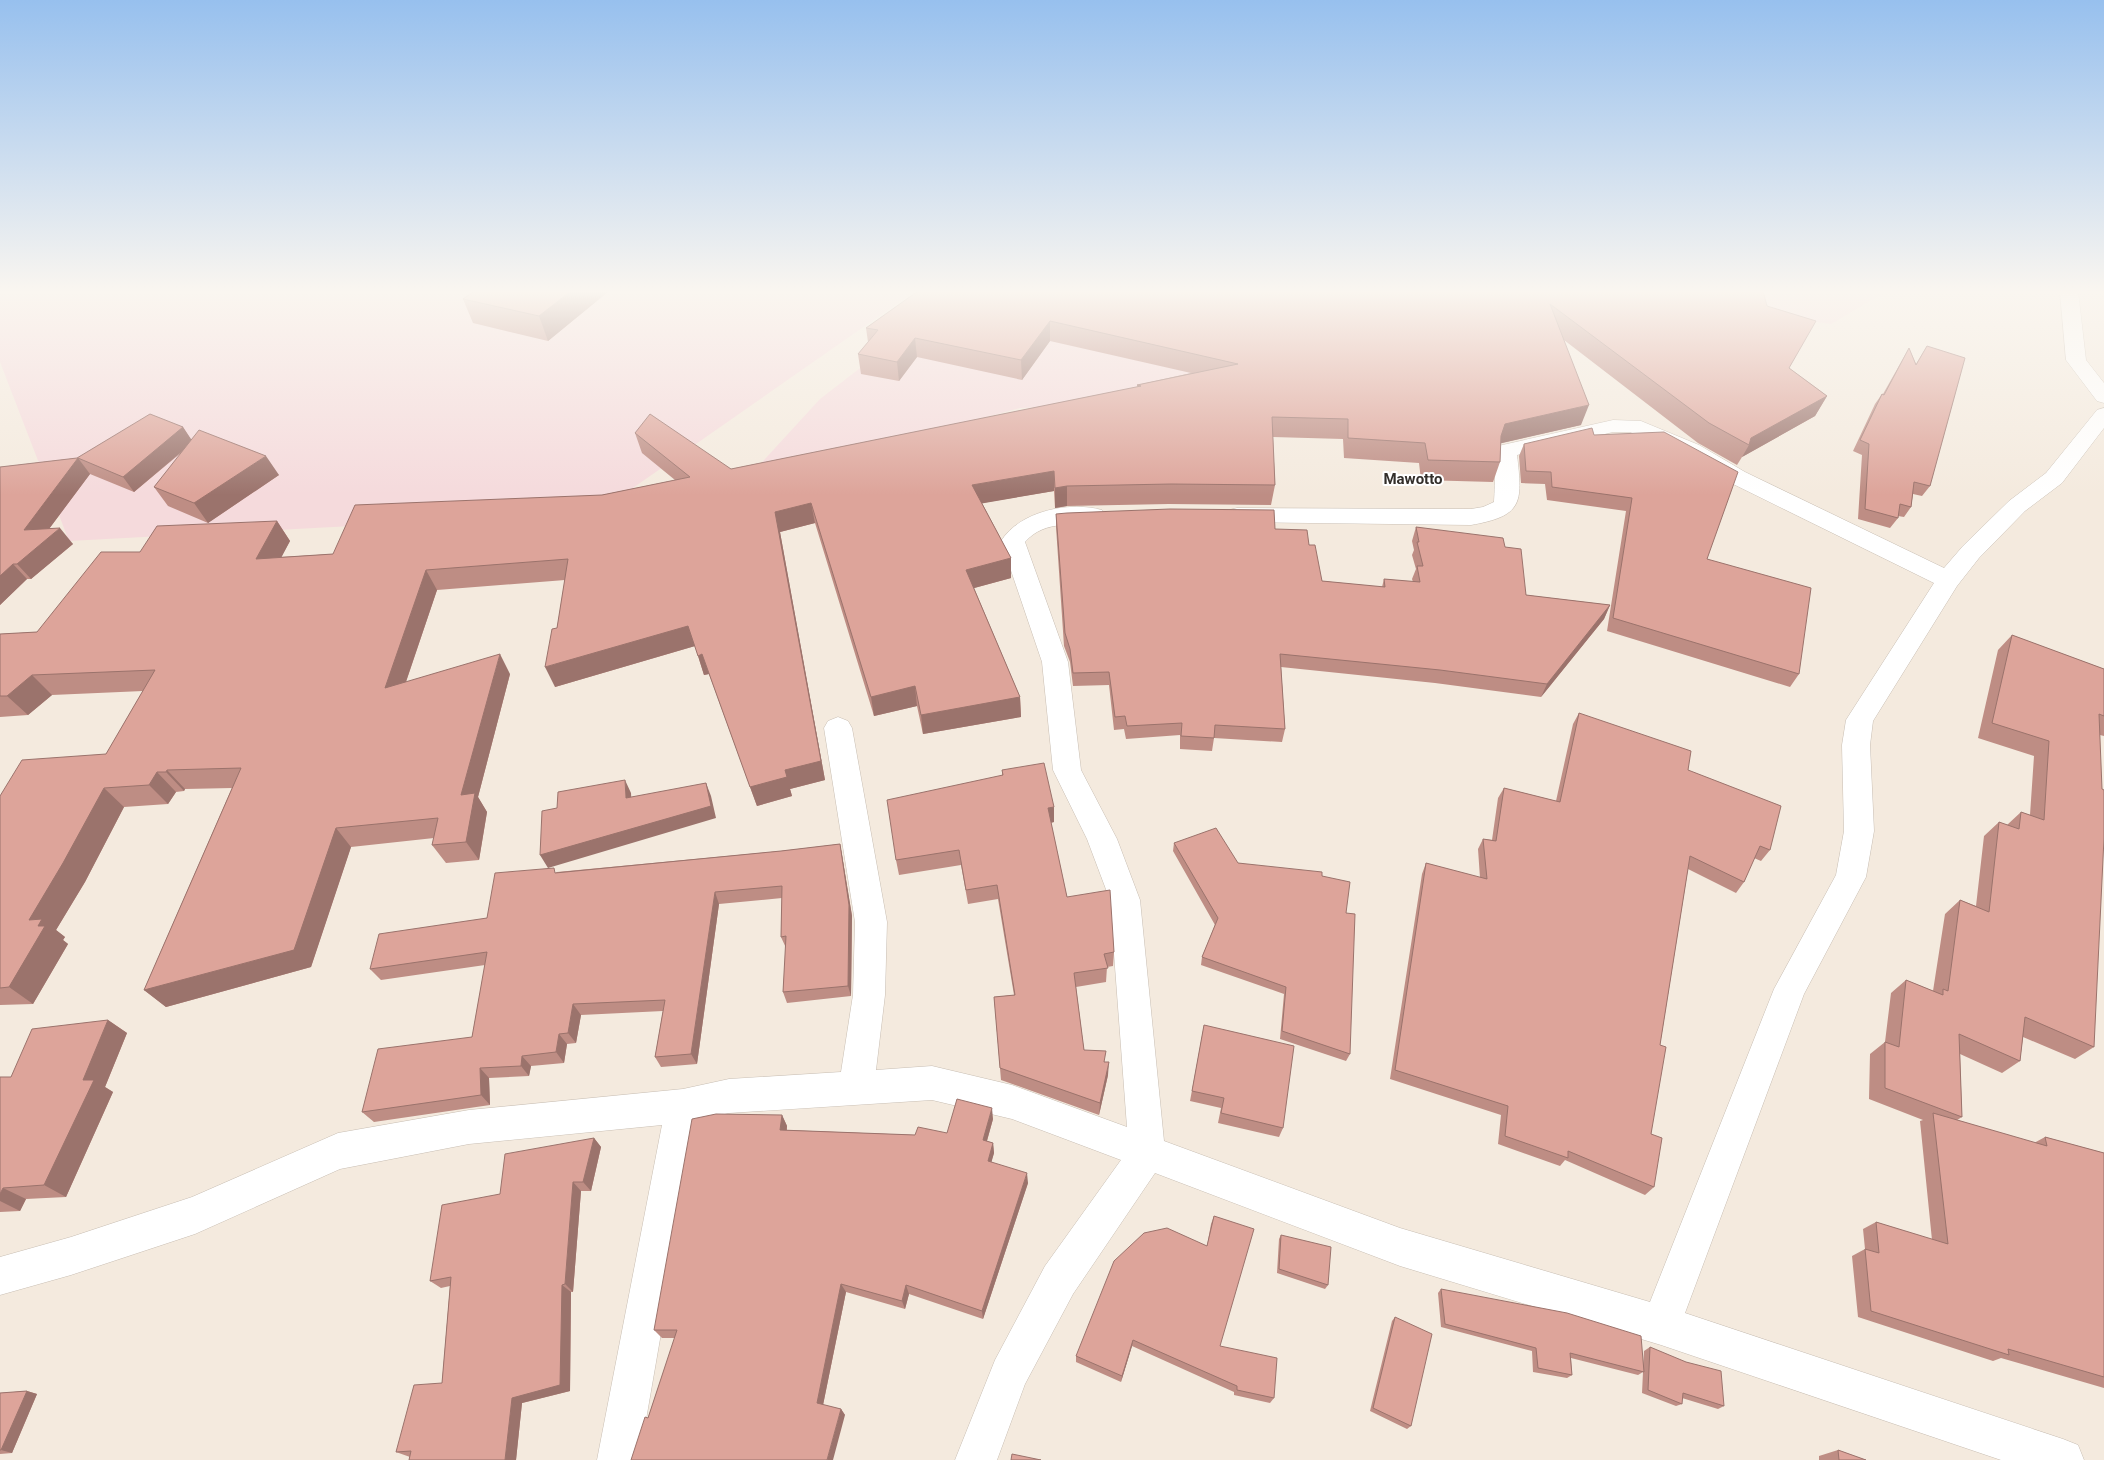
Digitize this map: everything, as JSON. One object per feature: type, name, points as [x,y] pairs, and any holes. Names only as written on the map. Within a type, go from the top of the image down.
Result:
[{"type":"street","points":[[2076,359],[2104,397]]},
{"type":"street","points":[[1661,1324],[1790,989],[1851,877],[1859,831],[1856,745],[1860,720],[1948,580],[1971,552],[2018,506],[2054,478],[2104,414]]},
{"type":"street","points":[[1208,514],[1471,517],[1489,514],[1505,506],[1508,498],[1506,451],[1613,426],[1633,426],[1691,450],[1746,482],[1948,580]]},
{"type":"street","points":[[976,1460],[1009,1374],[1060,1280],[1147,1154],[1125,900],[1102,839],[1067,770],[1054,662],[1013,541],[1020,530],[1040,520],[1123,514]]},
{"type":"street","points":[[838,728],[871,922],[869,995],[856,1088]]},
{"type":"street","points":[[0,1276],[71,1256],[195,1215],[338,1151],[469,1127],[683,1106],[729,1096],[932,1083],[1012,1102],[1400,1247],[1661,1324],[2063,1460]]},
{"type":"street","points":[[618,1460],[683,1106]]},
{"type":"shaded area","points":[[0,359],[817,359],[597,513],[69,541]]},
{"type":"shaded area","points":[[872,359],[1509,359],[1490,391],[1020,408],[742,484],[820,399]]},
{"type":"building","points":[[883,359],[899,359],[897,362]]},
{"type":"building","points":[[1217,359],[1571,359],[1589,405],[1505,424],[1501,436],[1500,462],[1428,460],[1425,443],[1348,438],[1348,419],[1272,417],[1275,485],[1171,484],[1067,486],[1055,488],[1054,471],[972,485],[1011,558],[966,570],[1020,697],[921,715],[915,686],[871,697],[811,503],[775,512],[821,761],[785,770],[787,777],[750,787],[702,654],[698,656],[688,626],[545,667],[552,629],[557,628],[568,559],[426,570],[385,688],[500,654],[461,795],[475,793],[466,842],[432,845],[438,818],[336,828],[294,950],[144,990],[241,768],[167,770],[166,772],[157,772],[149,785],[104,788],[29,920],[42,919],[38,926],[45,926],[9,987],[0,988],[0,796],[22,760],[106,754],[155,670],[32,675],[7,696],[0,696],[0,634],[37,632],[101,552],[140,552],[157,526],[277,521],[256,559],[333,554],[355,505],[602,495],[690,477],[635,433],[650,414],[731,469],[1141,386],[1137,385],[1238,364]]},
{"type":"building","points":[[1624,359],[1794,359],[1789,368],[1827,396],[1751,438],[1749,445],[1709,423]]},
{"type":"building","points":[[1903,359],[1914,359],[1916,365],[1919,359],[1965,359],[1930,486],[1914,482],[1911,507],[1900,504],[1898,518],[1865,509],[1869,444],[1860,440],[1882,394],[1884,395]]},
{"type":"building","points":[[150,414],[183,427],[123,477],[78,458],[24,530],[60,528],[0,576],[0,467],[77,458]]},
{"type":"building","points":[[1592,428],[1594,435],[1664,432],[1738,472],[1707,559],[1811,588],[1799,674],[1613,618],[1632,498],[1552,487],[1551,472],[1526,471],[1524,444]]},
{"type":"building","points":[[199,430],[266,456],[194,503],[154,487]]},
{"type":"building","points":[[1170,509],[1274,510],[1275,529],[1307,530],[1309,545],[1315,545],[1322,581],[1385,587],[1384,579],[1420,582],[1417,566],[1423,566],[1417,542],[1419,542],[1416,527],[1503,538],[1505,547],[1521,549],[1526,595],[1610,605],[1547,684],[1440,670],[1280,654],[1285,729],[1215,725],[1214,738],[1181,736],[1182,723],[1127,726],[1125,716],[1115,717],[1109,672],[1073,673],[1070,649],[1065,633],[1056,514]]},
{"type":"building","points":[[2012,635],[2104,669],[2104,716],[2099,714],[2102,789],[2104,790],[2104,838],[2094,1047],[2025,1017],[2020,1061],[1959,1034],[1962,1117],[1885,1088],[1885,1042],[1899,1047],[1906,980],[1943,995],[1943,989],[1948,991],[1960,900],[1989,912],[1999,822],[2019,829],[2021,812],[2044,820],[2049,741],[1992,723]]},
{"type":"building","points":[[1579,713],[1691,751],[1688,770],[1781,806],[1770,850],[1760,846],[1744,882],[1690,856],[1660,1045],[1666,1047],[1651,1134],[1662,1138],[1654,1187],[1568,1151],[1568,1158],[1505,1136],[1508,1106],[1395,1070],[1426,863],[1487,879],[1483,839],[1496,841],[1504,788],[1560,802]]},
{"type":"building","points":[[1044,763],[1054,807],[1048,808],[1067,897],[1110,890],[1114,952],[1104,954],[1108,968],[1074,973],[1084,1050],[1106,1051],[1104,1062],[1109,1062],[1100,1103],[1000,1068],[994,997],[1015,995],[997,885],[966,890],[959,850],[896,860],[887,800],[1003,775],[1002,770]]},
{"type":"building","points":[[625,780],[626,798],[706,783],[711,806],[540,855],[542,811],[557,808],[558,792]]},
{"type":"building","points":[[1216,828],[1238,863],[1322,872],[1322,876],[1350,882],[1346,913],[1355,914],[1350,1054],[1282,1031],[1286,987],[1202,957],[1218,918],[1174,843]]},
{"type":"building","points":[[840,844],[849,905],[848,986],[783,992],[786,936],[781,937],[782,886],[715,892],[691,1054],[655,1057],[665,1000],[573,1004],[568,1033],[559,1034],[556,1052],[522,1056],[521,1066],[480,1068],[481,1095],[362,1112],[378,1049],[472,1037],[487,952],[370,969],[379,934],[487,918],[495,873],[554,868],[555,873]]},
{"type":"building","points":[[108,1020],[83,1080],[94,1080],[44,1185],[3,1188],[0,1194],[0,1077],[11,1077],[32,1029]]},
{"type":"building","points":[[1204,1025],[1294,1046],[1283,1128],[1221,1113],[1224,1098],[1192,1091]]},
{"type":"building","points":[[957,1099],[992,1108],[983,1140],[993,1143],[988,1161],[1027,1173],[982,1311],[906,1285],[902,1301],[841,1284],[817,1403],[841,1409],[827,1460],[631,1460],[645,1417],[648,1418],[677,1330],[654,1330],[692,1119],[716,1114],[782,1115],[780,1130],[915,1135],[918,1127],[947,1133]]},
{"type":"building","points":[[1933,1113],[2047,1146],[2045,1137],[2104,1153],[2104,1377],[2008,1349],[2009,1355],[1871,1311],[1865,1249],[1879,1253],[1876,1222],[1948,1244]]},
{"type":"building","points":[[594,1138],[583,1182],[573,1182],[565,1284],[562,1285],[560,1385],[512,1398],[505,1460],[409,1460],[411,1451],[396,1452],[414,1385],[442,1383],[451,1277],[430,1281],[442,1205],[500,1194],[505,1154]]},
{"type":"building","points":[[1214,1216],[1254,1229],[1220,1346],[1277,1358],[1274,1398],[1237,1390],[1237,1386],[1133,1340],[1122,1376],[1076,1356],[1114,1261],[1144,1233],[1167,1228],[1207,1246]]},
{"type":"building","points":[[1281,1235],[1331,1247],[1328,1285],[1279,1269]]},
{"type":"building","points":[[1441,1289],[1567,1313],[1641,1336],[1644,1372],[1570,1353],[1572,1375],[1538,1368],[1536,1348],[1445,1324]]},
{"type":"building","points":[[1395,1317],[1432,1334],[1411,1426],[1373,1408]]},
{"type":"building","points":[[1650,1347],[1686,1362],[1721,1371],[1724,1406],[1683,1393],[1682,1404],[1648,1390]]},
{"type":"building","points":[[27,1391],[1,1450],[0,1450],[0,1393]]},
{"type":"building","points":[[1838,1450],[1866,1460],[1839,1460]]},
{"type":"building","points":[[1012,1454],[1041,1460],[1011,1460]]},
{"type":"district","name":"Mawotto","points":[[1413,479]]}]
